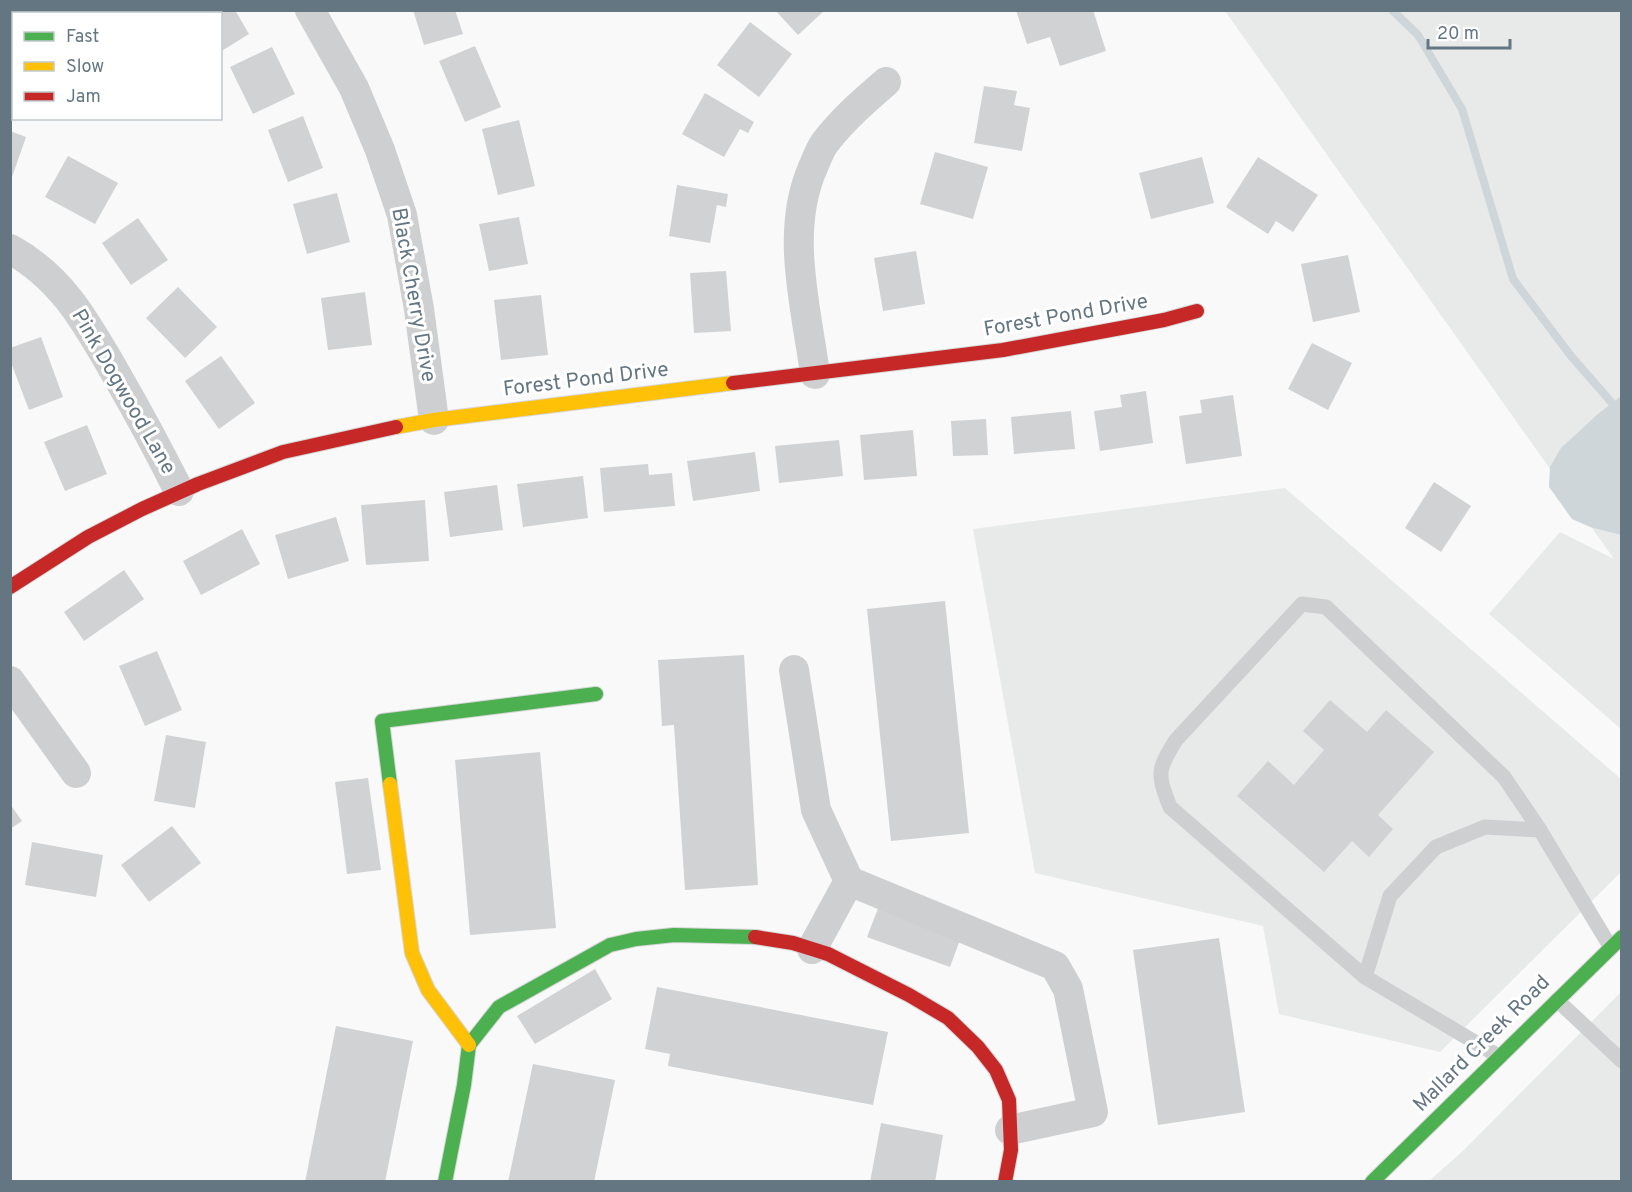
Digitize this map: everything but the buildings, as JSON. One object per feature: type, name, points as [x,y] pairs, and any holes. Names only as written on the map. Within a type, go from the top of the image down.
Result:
[{"type":"street","name":"Black Cherry Drive","points":[[310,10],[354,88],[380,150],[402,215],[419,309],[434,420]]},
{"type":"street","points":[[815,374],[800,268],[798,234],[800,207],[808,179],[824,146],[860,105],[886,82]]},
{"type":"street","name":"Pink Dogwood Lane","points":[[10,249],[27,258],[52,279],[79,311],[152,437],[179,490]]},
{"type":"street","name":"Forest Pond Drive","points":[[10,587],[126,515],[179,490],[280,453],[340,438],[434,420],[1003,350],[1164,320],[1197,311]]},
{"type":"street","points":[[794,670],[816,810],[849,881],[1055,966],[1068,989],[1093,1112],[1010,1130]]},
{"type":"street","points":[[10,681],[76,773]]},
{"type":"street","points":[[469,1045],[428,990],[412,953],[382,722],[596,694]]},
{"type":"street","points":[[812,949],[849,881]]},
{"type":"street","points":[[445,1182],[464,1085],[469,1045],[499,1007],[610,945],[674,934],[748,936],[793,943],[828,954],[909,995],[948,1018],[978,1047],[996,1070],[1009,1100],[1011,1150],[1005,1182]]},
{"type":"street","name":"Mallard Creek Road","points":[[1372,1182],[1616,943]]},
{"type":"lane","points":[[1500,1057],[1365,977],[1170,807],[1160,781],[1164,759],[1176,740],[1302,604],[1326,607],[1504,777],[1616,943]]},
{"type":"lane","points":[[1365,977],[1390,896],[1436,847],[1485,827],[1540,830]]},
{"type":"lane","points":[[1557,1000],[1622,1061]]},
{"type":"shaded area","points":[[1225,11],[1621,11],[1621,729],[1489,614],[1560,532],[1614,559]]},
{"type":"shaded area","points":[[1621,396],[1621,535],[1590,527],[1572,519],[1549,487],[1550,467],[1561,448]]},
{"type":"shaded area","points":[[1285,488],[1621,779],[1621,872],[1440,1052],[1279,1014],[1263,926],[1035,873],[973,529]]},
{"type":"shaded area","points":[[1621,992],[1621,1181],[1428,1182],[1464,1150]]},
{"type":"waterway","points":[[1392,10],[1418,35],[1462,109],[1513,279],[1571,356],[1612,403]]},
{"type":"traffic: fast","points":[[390,784],[382,721],[596,694]]},
{"type":"traffic: fast","points":[[445,1182],[464,1085],[469,1045],[499,1007],[610,945],[636,939],[674,935],[755,937]]},
{"type":"traffic: fast","points":[[1372,1182],[1622,937]]},
{"type":"traffic: slow","points":[[396,427],[434,420],[733,383]]},
{"type":"traffic: slow","points":[[390,784],[412,953],[428,990],[469,1045]]},
{"type":"traffic: jam","points":[[733,383],[1003,350],[1164,320],[1197,311]]},
{"type":"traffic: jam","points":[[10,587],[88,537],[198,484],[283,452],[396,427]]},
{"type":"traffic: jam","points":[[755,937],[793,943],[828,954],[909,995],[948,1018],[978,1047],[996,1070],[1009,1100],[1011,1150],[1005,1182]]}]
